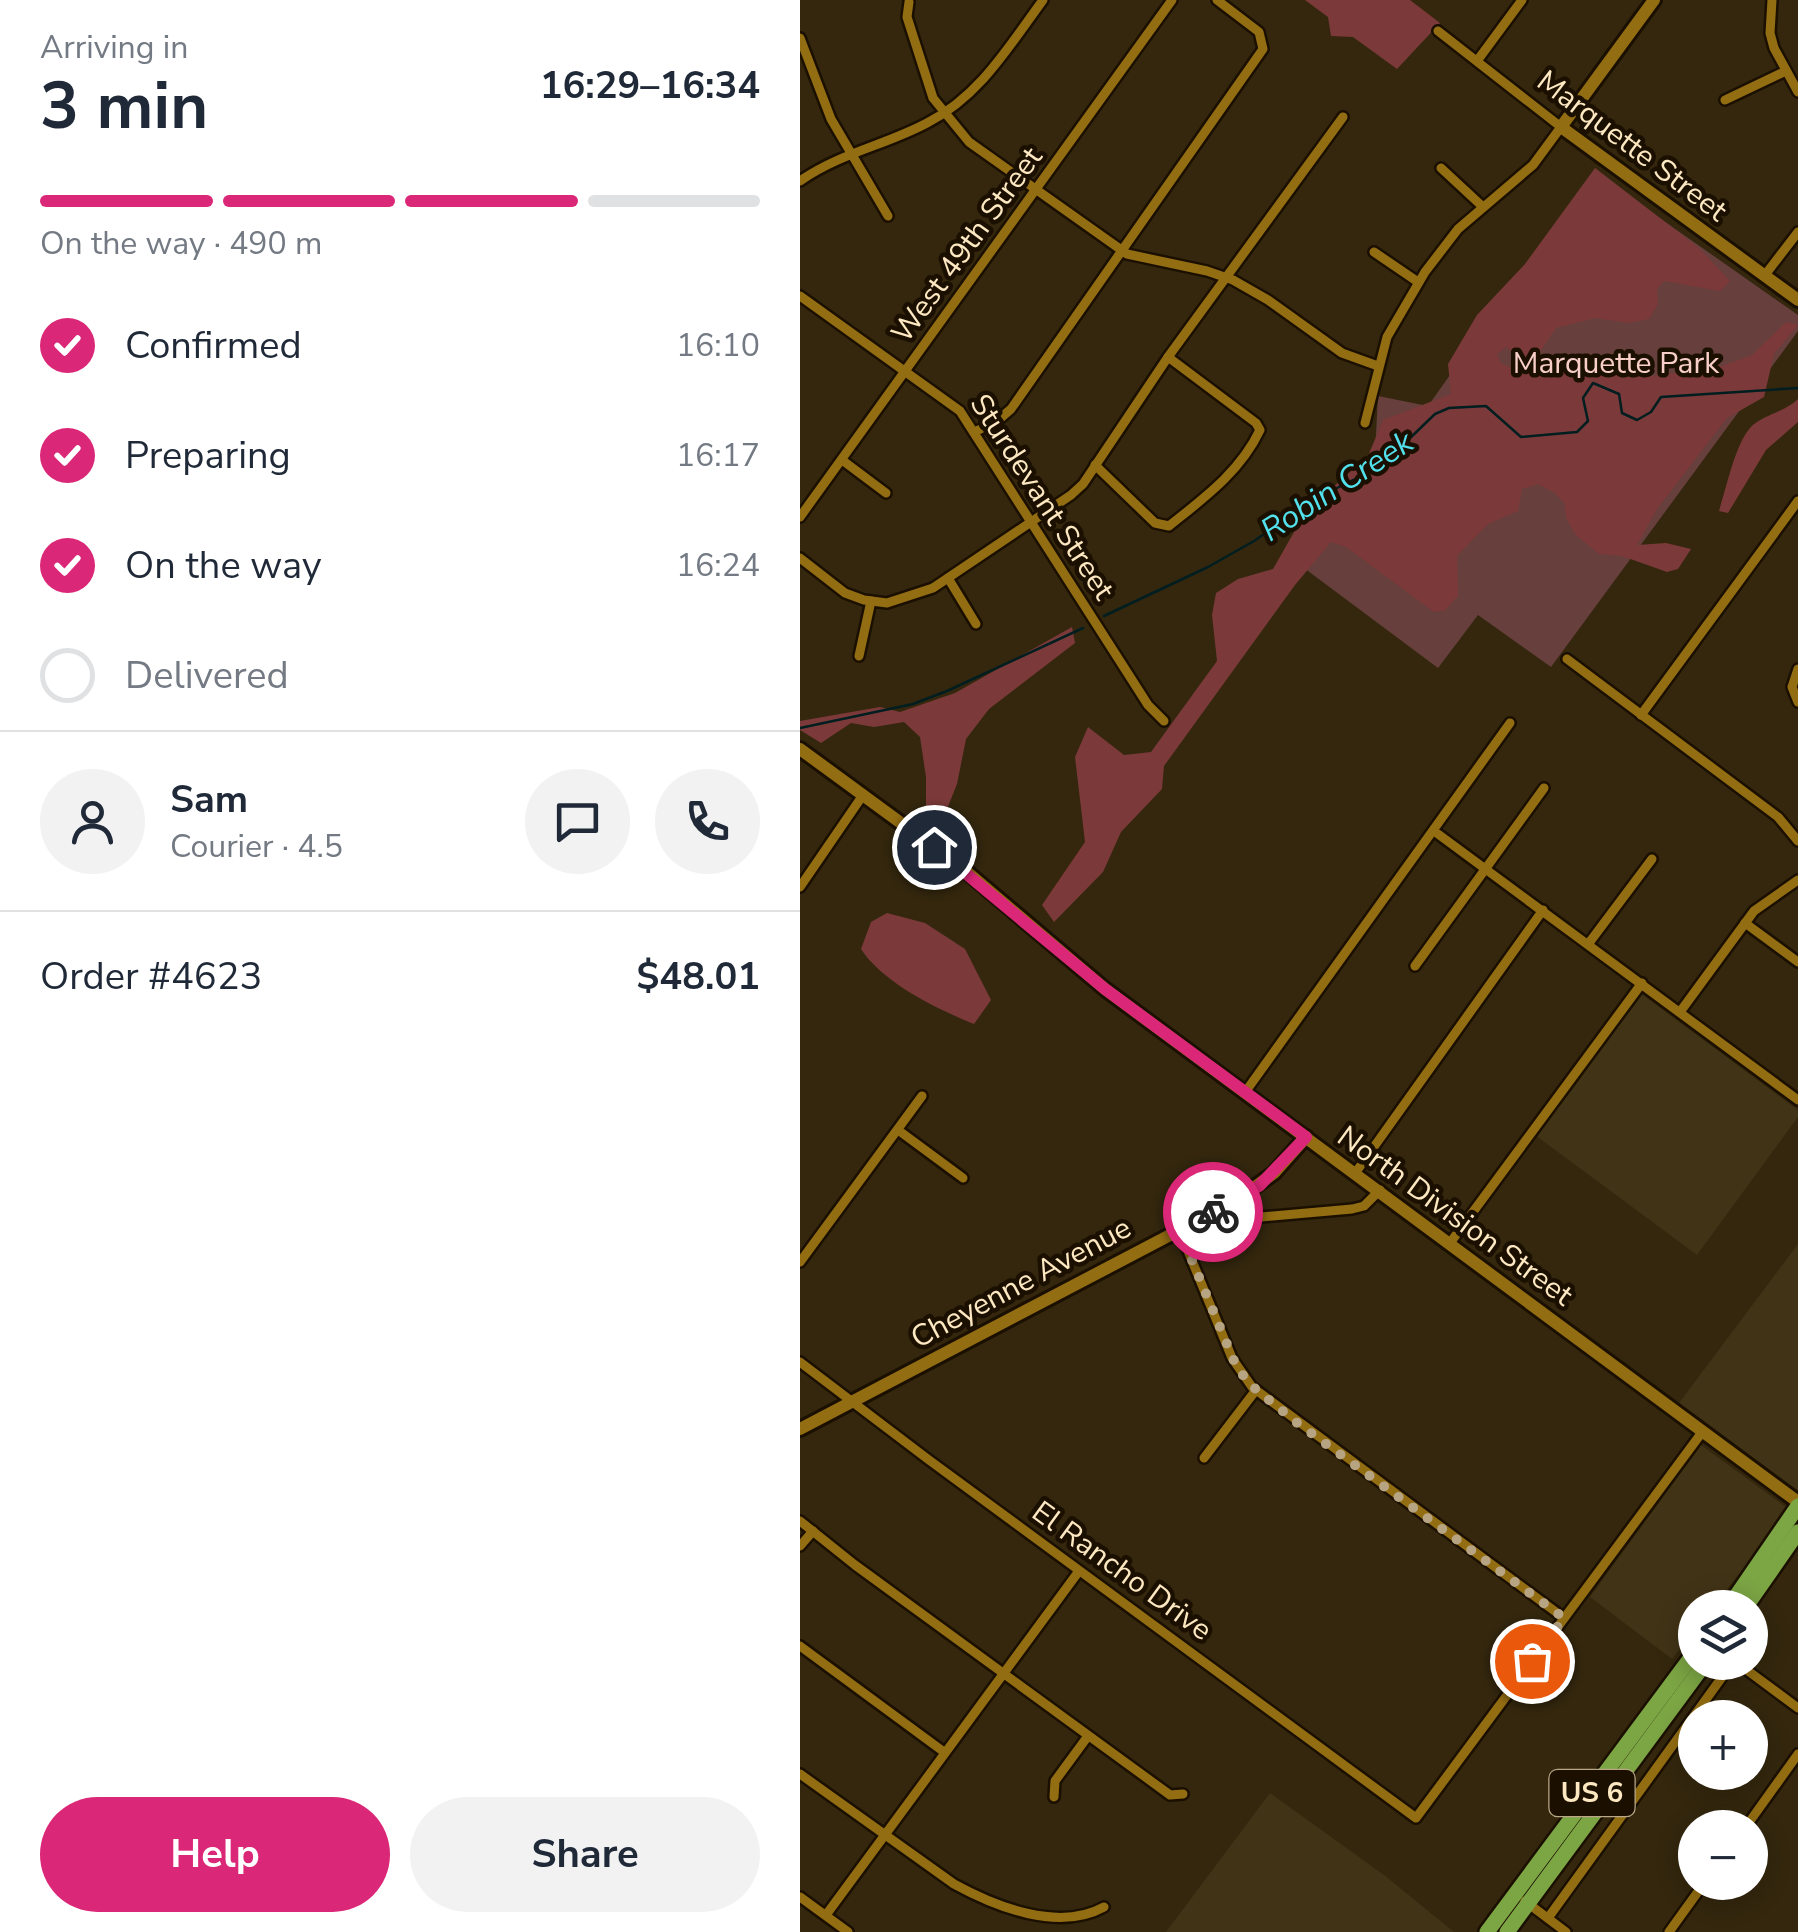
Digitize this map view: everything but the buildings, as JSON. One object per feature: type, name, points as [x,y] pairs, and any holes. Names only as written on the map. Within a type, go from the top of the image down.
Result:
[{"type":"main road","points":[[1562,127],[1654,0]]},
{"type":"main road","name":"Marquette Street","points":[[1562,127],[1798,300]]},
{"type":"main road","name":"North Division Street","points":[[800,749],[961,867],[1105,989],[1704,1430],[1798,1504]]},
{"type":"main road","name":"Cheyenne Avenue","points":[[800,1428],[1234,1201],[1274,1173],[1306,1137]]},
{"type":"main road","points":[[1740,1590],[1798,1504]]},
{"type":"main road","points":[[1758,1590],[1798,1532]]},
{"type":"main road","name":"US 6","points":[[1508,1932],[1522,1899],[1678,1676]]},
{"type":"main road","name":"US 6","points":[[1486,1932],[1522,1899],[1692,1680]]},
{"type":"street","points":[[800,181],[849,154],[925,125],[943,114],[980,84],[1044,0]]},
{"type":"street","name":"West 49th Street","points":[[800,517],[1172,0]]},
{"type":"street","points":[[974,432],[996,422],[1010,409],[1263,49],[1260,32],[1217,0]]},
{"type":"street","points":[[1477,61],[1522,0]]},
{"type":"street","points":[[1772,0],[1770,33],[1798,92]]},
{"type":"street","points":[[909,2],[908,16],[932,98],[969,142],[1120,250],[1226,278],[1268,300],[1342,353],[1378,366]]},
{"type":"street","name":"Marquette Street","points":[[1438,31],[1562,127]]},
{"type":"street","points":[[800,38],[831,119],[888,216]]},
{"type":"street","points":[[1725,100],[1786,71]]},
{"type":"street","points":[[800,558],[845,592],[871,601],[887,603],[914,597],[1071,495],[1342,117]]},
{"type":"street","points":[[1364,422],[1388,337],[1418,282],[1458,230],[1532,165],[1562,127]]},
{"type":"street","points":[[1441,168],[1484,207]]},
{"type":"street","points":[[1766,275],[1798,232]]},
{"type":"street","points":[[1374,252],[1418,282]]},
{"type":"street","name":"Sturdevant Street","points":[[800,296],[950,402],[974,432],[1148,705],[1164,721]]},
{"type":"street","points":[[1095,465],[1155,523],[1170,526],[1231,474],[1260,430],[1168,357]]},
{"type":"street","points":[[842,460],[886,493]]},
{"type":"street","points":[[1641,714],[1797,502]]},
{"type":"street","points":[[948,578],[976,624]]},
{"type":"street","points":[[859,656],[871,601]]},
{"type":"street","points":[[1567,659],[1778,817],[1798,840]]},
{"type":"street","points":[[1798,669],[1792,687],[1798,702]]},
{"type":"street","points":[[1246,1092],[1510,723]]},
{"type":"street","points":[[1415,966],[1544,788]]},
{"type":"street","points":[[800,887],[863,795]]},
{"type":"street","points":[[1438,834],[1798,1100]]},
{"type":"street","points":[[1589,943],[1652,859]]},
{"type":"street","points":[[1680,1012],[1745,923],[1770,897],[1798,880]]},
{"type":"street","points":[[1356,1172],[1543,910]]},
{"type":"street","points":[[1745,923],[1798,962]]},
{"type":"street","points":[[1450,1243],[1642,983]]},
{"type":"street","points":[[800,1262],[922,1096]]},
{"type":"street","points":[[898,1130],[963,1178]]},
{"type":"street","points":[[1234,1201],[1249,1218],[1352,1209],[1364,1206],[1380,1190]]},
{"type":"street","points":[[1179,1229],[1232,1358],[1256,1390],[1564,1618],[1704,1430]]},
{"type":"street","name":"El Rancho Drive","points":[[800,1362],[1416,1818],[1564,1618]]},
{"type":"street","points":[[1204,1458],[1256,1390]]},
{"type":"street","points":[[800,1521],[1170,1795],[1183,1794]]},
{"type":"street","points":[[800,1546],[812,1531]]},
{"type":"street","points":[[826,1916],[1079,1571]]},
{"type":"street","points":[[800,1646],[944,1752]]},
{"type":"street","points":[[1548,1918],[1721,1680]]},
{"type":"street","points":[[1759,1680],[1798,1708]]},
{"type":"street","points":[[1054,1797],[1055,1781],[1088,1736]]},
{"type":"street","points":[[1758,1810],[1798,1754]]},
{"type":"street","points":[[800,1774],[954,1884],[1012,1908],[1050,1918],[1088,1917],[1104,1907]]},
{"type":"street","points":[[800,1896],[848,1932]]},
{"type":"street","points":[[1522,1899],[1566,1932]]},
{"type":"street","points":[[1669,1932],[1692,1900]]},
{"type":"shaded area","points":[[1305,0],[1410,0],[1440,23],[1397,69],[1353,37],[1331,36],[1328,17]]},
{"type":"shaded area","name":"Marquette Park","points":[[1595,168],[1699,248],[1730,281],[1720,291],[1664,281],[1657,289],[1658,304],[1649,319],[1629,323],[1595,318],[1556,328],[1535,359],[1520,358],[1506,347],[1497,354],[1501,363],[1557,375],[1585,361],[1610,373],[1654,376],[1722,366],[1752,355],[1786,322],[1798,325],[1774,354],[1764,397],[1727,418],[1657,509],[1637,545],[1666,543],[1691,549],[1678,569],[1667,572],[1622,556],[1599,554],[1575,534],[1566,518],[1565,504],[1538,484],[1522,489],[1518,511],[1488,524],[1457,556],[1458,596],[1445,610],[1434,612],[1346,547],[1331,542],[1295,585],[1164,766],[1162,789],[1121,832],[1103,872],[1054,922],[1042,905],[1085,842],[1075,757],[1088,727],[1124,755],[1151,752],[1217,661],[1212,615],[1216,593],[1238,579],[1273,569],[1306,511],[1368,456],[1383,420],[1451,394],[1448,364],[1477,315],[1525,264]]},
{"type":"shaded area","points":[[1798,399],[1798,422],[1766,450],[1728,513],[1719,511],[1735,456],[1750,428]]},
{"type":"shaded area","points":[[1072,627],[1075,643],[989,709],[966,739],[957,784],[939,829],[926,817],[920,737],[904,722],[874,727],[851,723],[821,743],[800,730],[800,721],[880,707],[900,712],[955,693]]},
{"type":"shaded area","points":[[887,913],[925,923],[965,949],[991,1000],[974,1024],[912,994],[883,973],[861,949],[871,922]]},
{"type":"shaded area","points":[[1640,993],[1798,1110],[1798,1117],[1697,1255],[1535,1135]]},
{"type":"shaded area","points":[[1798,1244],[1798,1491],[1679,1403]]},
{"type":"shaded area","points":[[1701,1445],[1790,1510],[1726,1590],[1678,1590],[1678,1651],[1672,1659],[1590,1597]]},
{"type":"shaded area","points":[[1270,1793],[1384,1875],[1454,1932],[1166,1932]]},
{"type":"green space","name":"Marquette Park","points":[[1594,172],[1798,315],[1798,331],[1551,667],[1478,615],[1438,668],[1304,568],[1374,472],[1378,396],[1428,406]]},
{"type":"waterway","name":"Robin Creek","points":[[1104,616],[1208,567],[1315,499],[1381,466],[1435,414],[1449,408],[1486,406],[1521,437],[1577,432],[1588,421],[1583,398],[1593,383],[1619,394],[1622,413],[1637,420],[1651,412],[1661,397],[1798,388]]},
{"type":"waterway","name":"Robin Creek","points":[[800,728],[913,704],[1083,628]]},
{"type":"way so far","points":[[1213,1212],[1179,1229],[1237,1368],[1252,1386],[1296,1422],[1564,1618],[1532,1661]]},
{"type":"route","points":[[934,847],[1105,989],[1306,1137],[1259,1186],[1213,1212]]}]
